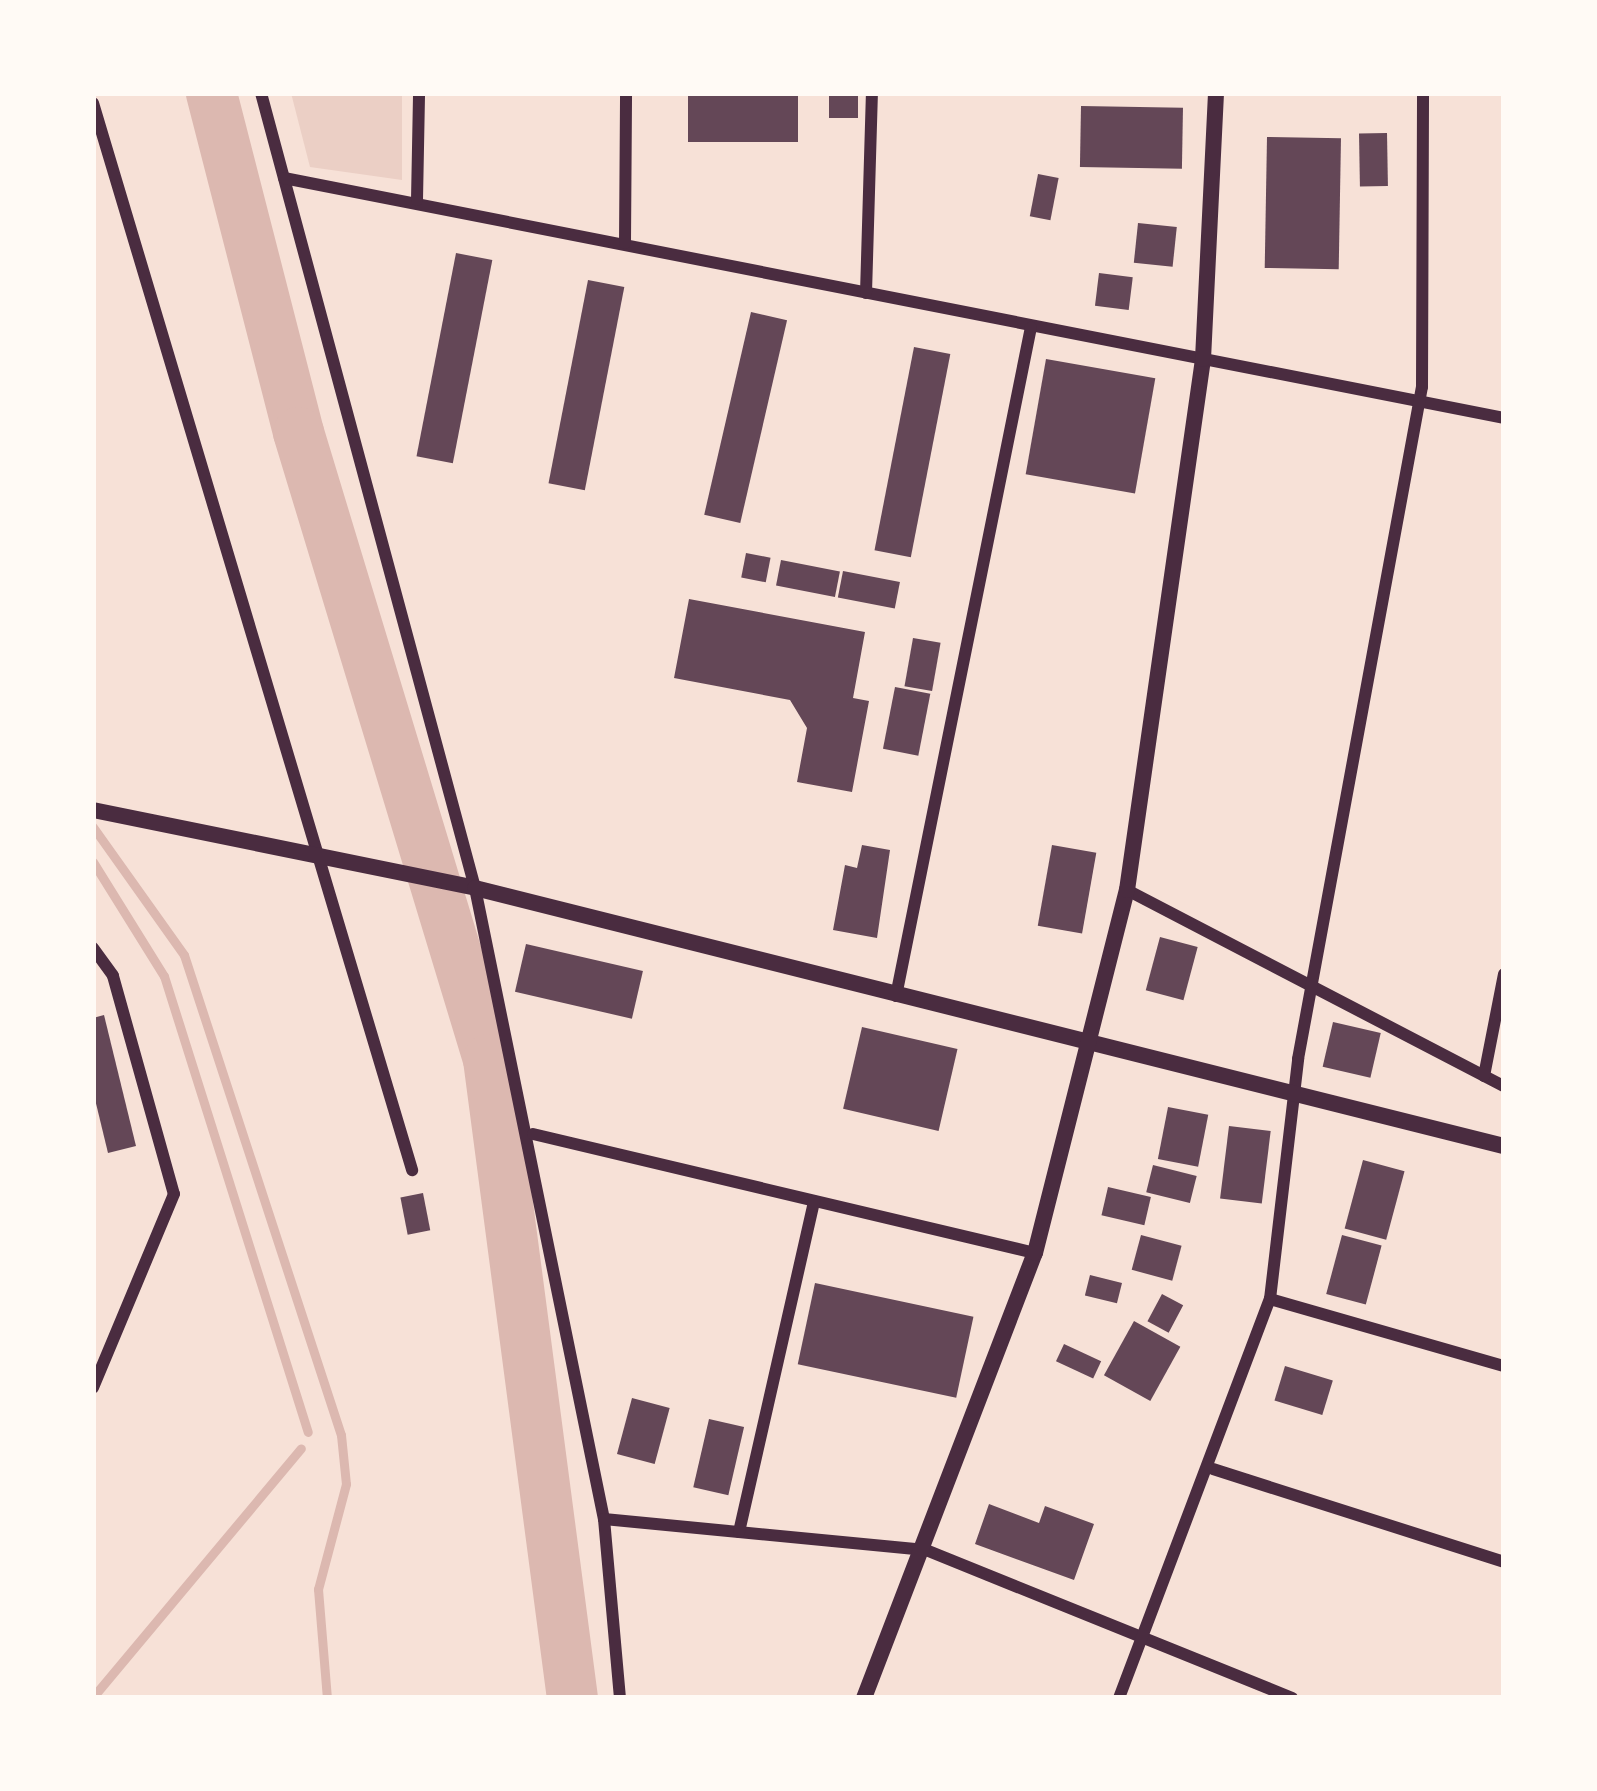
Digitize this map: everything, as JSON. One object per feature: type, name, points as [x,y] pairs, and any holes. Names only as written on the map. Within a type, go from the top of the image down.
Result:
[{"type":"street","points":[[262,93],[475,889],[533,1134],[604,1519],[620,1698]]},
{"type":"street","points":[[417,200],[419,93]]},
{"type":"street","points":[[625,243],[626,93]]},
{"type":"street","points":[[866,293],[872,93]]},
{"type":"street","points":[[864,1698],[926,1550],[1035,1253],[1127,890],[1203,359],[1216,93]]},
{"type":"street","points":[[1119,1698],[1213,1469],[1270,1299],[1312,987],[1420,402],[1423,93]]},
{"type":"street","points":[[93,103],[412,1170]]},
{"type":"street","points":[[284,178],[417,200],[1030,327],[1504,418]]},
{"type":"street","points":[[896,998],[1030,327]]},
{"type":"street","points":[[93,810],[475,889],[896,998],[1504,1146]]},
{"type":"street","points":[[1127,890],[1504,1085]]},
{"type":"street","points":[[93,948],[112,976],[174,1194],[93,1388]]},
{"type":"street","points":[[1484,1076],[1504,974]]},
{"type":"street","points":[[533,1134],[1035,1253]]},
{"type":"street","points":[[739,1532],[814,1201]]},
{"type":"street","points":[[1270,1299],[1504,1366]]},
{"type":"street","points":[[1213,1469],[1504,1562]]},
{"type":"street","points":[[604,1519],[926,1550],[1292,1698]]},
{"type":"shaded area","points":[[291,93],[402,93],[402,180],[310,167]]},
{"type":"building","points":[[688,93],[798,93],[798,142],[688,142]]},
{"type":"building","points":[[829,93],[858,93],[858,118],[829,118]]},
{"type":"building","points":[[1081,106],[1183,108],[1182,169],[1080,167]]},
{"type":"building","points":[[1359,133],[1387,133],[1388,186],[1360,186]]},
{"type":"building","points":[[1267,137],[1341,138],[1339,269],[1265,268]]},
{"type":"building","points":[[1038,174],[1059,178],[1050,220],[1030,216]]},
{"type":"building","points":[[1138,223],[1177,227],[1173,267],[1134,263]]},
{"type":"building","points":[[456,253],[492,260],[453,463],[417,456]]},
{"type":"building","points":[[1099,273],[1133,277],[1129,310],[1095,306]]},
{"type":"building","points":[[588,280],[624,287],[585,490],[549,483]]},
{"type":"building","points":[[751,312],[787,320],[740,523],[704,515]]},
{"type":"building","points":[[914,347],[950,354],[911,557],[875,550]]},
{"type":"building","points":[[1046,359],[1155,378],[1135,493],[1026,474]]},
{"type":"building","points":[[746,553],[771,558],[766,582],[741,578]]},
{"type":"building","points":[[781,560],[840,571],[835,597],[776,586]]},
{"type":"building","points":[[843,571],[900,582],[895,609],[838,598]]},
{"type":"building","points":[[689,599],[865,632],[853,698],[869,701],[852,792],[797,782],[807,728],[790,700],[674,678]]},
{"type":"building","points":[[913,638],[941,643],[932,691],[904,686]]},
{"type":"building","points":[[895,687],[930,694],[918,756],[883,749]]},
{"type":"building","points":[[862,845],[890,850],[877,938],[833,930],[845,865],[857,868]]},
{"type":"building","points":[[1052,845],[1096,853],[1082,934],[1038,926]]},
{"type":"building","points":[[1160,937],[1198,947],[1183,1000],[1146,990]]},
{"type":"building","points":[[526,944],[643,971],[632,1019],[515,992]]},
{"type":"building","points":[[104,1015],[136,1146],[108,1153],[93,1091],[93,1018]]},
{"type":"building","points":[[1333,1022],[1381,1033],[1370,1078],[1323,1067]]},
{"type":"building","points":[[862,1027],[957,1049],[939,1131],[843,1109]]},
{"type":"building","points":[[1168,1107],[1208,1115],[1198,1167],[1158,1159]]},
{"type":"building","points":[[1229,1126],[1271,1131],[1262,1204],[1220,1198]]},
{"type":"building","points":[[1363,1160],[1405,1171],[1386,1240],[1345,1229]]},
{"type":"building","points":[[1153,1165],[1197,1176],[1190,1203],[1146,1192]]},
{"type":"building","points":[[1108,1187],[1151,1197],[1144,1225],[1101,1215]]},
{"type":"building","points":[[423,1193],[430,1230],[408,1235],[400,1197]]},
{"type":"building","points":[[1141,1235],[1182,1246],[1172,1281],[1132,1270]]},
{"type":"building","points":[[1342,1235],[1382,1246],[1366,1305],[1326,1294]]},
{"type":"building","points":[[1090,1275],[1122,1283],[1117,1303],[1085,1295]]},
{"type":"building","points":[[815,1283],[973,1317],[956,1398],[798,1364]]},
{"type":"building","points":[[1162,1294],[1183,1305],[1169,1333],[1147,1321]]},
{"type":"building","points":[[1134,1321],[1180,1347],[1150,1401],[1104,1375]]},
{"type":"building","points":[[1064,1344],[1101,1361],[1093,1379],[1056,1361]]},
{"type":"building","points":[[1285,1366],[1333,1381],[1322,1415],[1274,1400]]},
{"type":"building","points":[[632,1398],[670,1408],[655,1464],[617,1454]]},
{"type":"building","points":[[709,1419],[744,1427],[728,1495],[693,1487]]},
{"type":"building","points":[[989,1504],[1039,1523],[1045,1506],[1094,1524],[1074,1580],[975,1544]]},
{"type":"waterway","points":[[211,93],[298,432],[488,1059],[572,1698]]},
{"type":"waterway","points":[[93,827],[184,955],[341,1435],[346,1484],[318,1589],[327,1698]]},
{"type":"waterway","points":[[93,862],[164,976],[308,1432]]},
{"type":"waterway","points":[[93,1697],[301,1448]]}]
